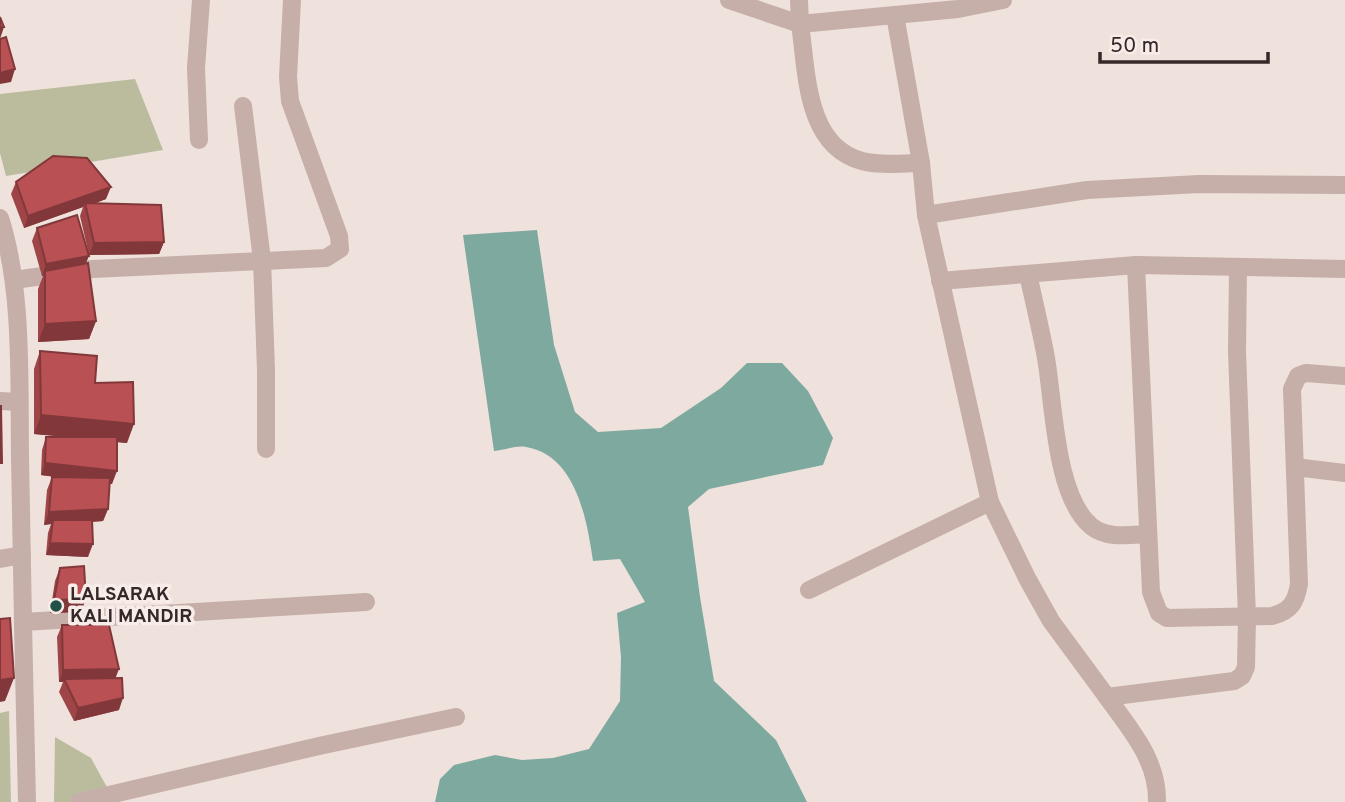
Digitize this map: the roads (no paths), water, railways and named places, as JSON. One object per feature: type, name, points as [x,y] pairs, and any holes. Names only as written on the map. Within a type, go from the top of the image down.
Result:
[{"type":"street","points":[[199,140],[196,68],[201,0]]},
{"type":"street","points":[[15,280],[93,269],[326,258],[340,248],[339,236],[290,101],[288,77],[292,0]]},
{"type":"street","points":[[729,0],[800,24],[958,9],[1003,0]]},
{"type":"street","points":[[799,0],[811,100],[820,128],[831,144],[842,153],[866,163],[921,163]]},
{"type":"street","points":[[895,15],[921,163],[926,215],[990,502],[1051,621],[1141,744],[1156,779],[1157,802]]},
{"type":"street","points":[[243,106],[262,260],[266,449]]},
{"type":"street","points":[[926,215],[1087,190],[1199,184],[1345,185]]},
{"type":"street","points":[[0,218],[15,280],[27,802]]},
{"type":"street","points":[[940,281],[1136,265],[1345,270]]},
{"type":"street","points":[[1136,265],[1151,592],[1159,613],[1167,618],[1279,614],[1293,605],[1299,584],[1292,389],[1298,376],[1306,373],[1345,376]]},
{"type":"street","points":[[1107,697],[1234,681],[1242,676],[1246,667],[1247,617],[1237,352],[1238,267]]},
{"type":"street","points":[[1028,274],[1046,356],[1063,475],[1077,512],[1093,529],[1112,535],[1148,534]]},
{"type":"street","points":[[0,401],[19,402]]},
{"type":"street","points":[[1294,467],[1345,473]]},
{"type":"street","points":[[808,590],[990,502]]},
{"type":"street","points":[[0,559],[22,555]]},
{"type":"street","points":[[23,622],[366,603]]},
{"type":"street","points":[[79,802],[456,717]]},
{"type":"water","points":[[537,230],[554,345],[575,412],[598,432],[661,428],[721,388],[747,363],[782,363],[808,391],[833,438],[823,465],[709,489],[688,507],[714,681],[776,740],[807,802],[435,802],[440,779],[454,765],[495,755],[522,760],[553,758],[589,749],[620,701],[621,657],[617,613],[645,602],[620,559],[593,561],[587,527],[576,492],[557,462],[526,447],[494,451],[463,235]]},
{"type":"place","name":"LALSARAK KALI MANDIR","points":[[56,606]]}]
